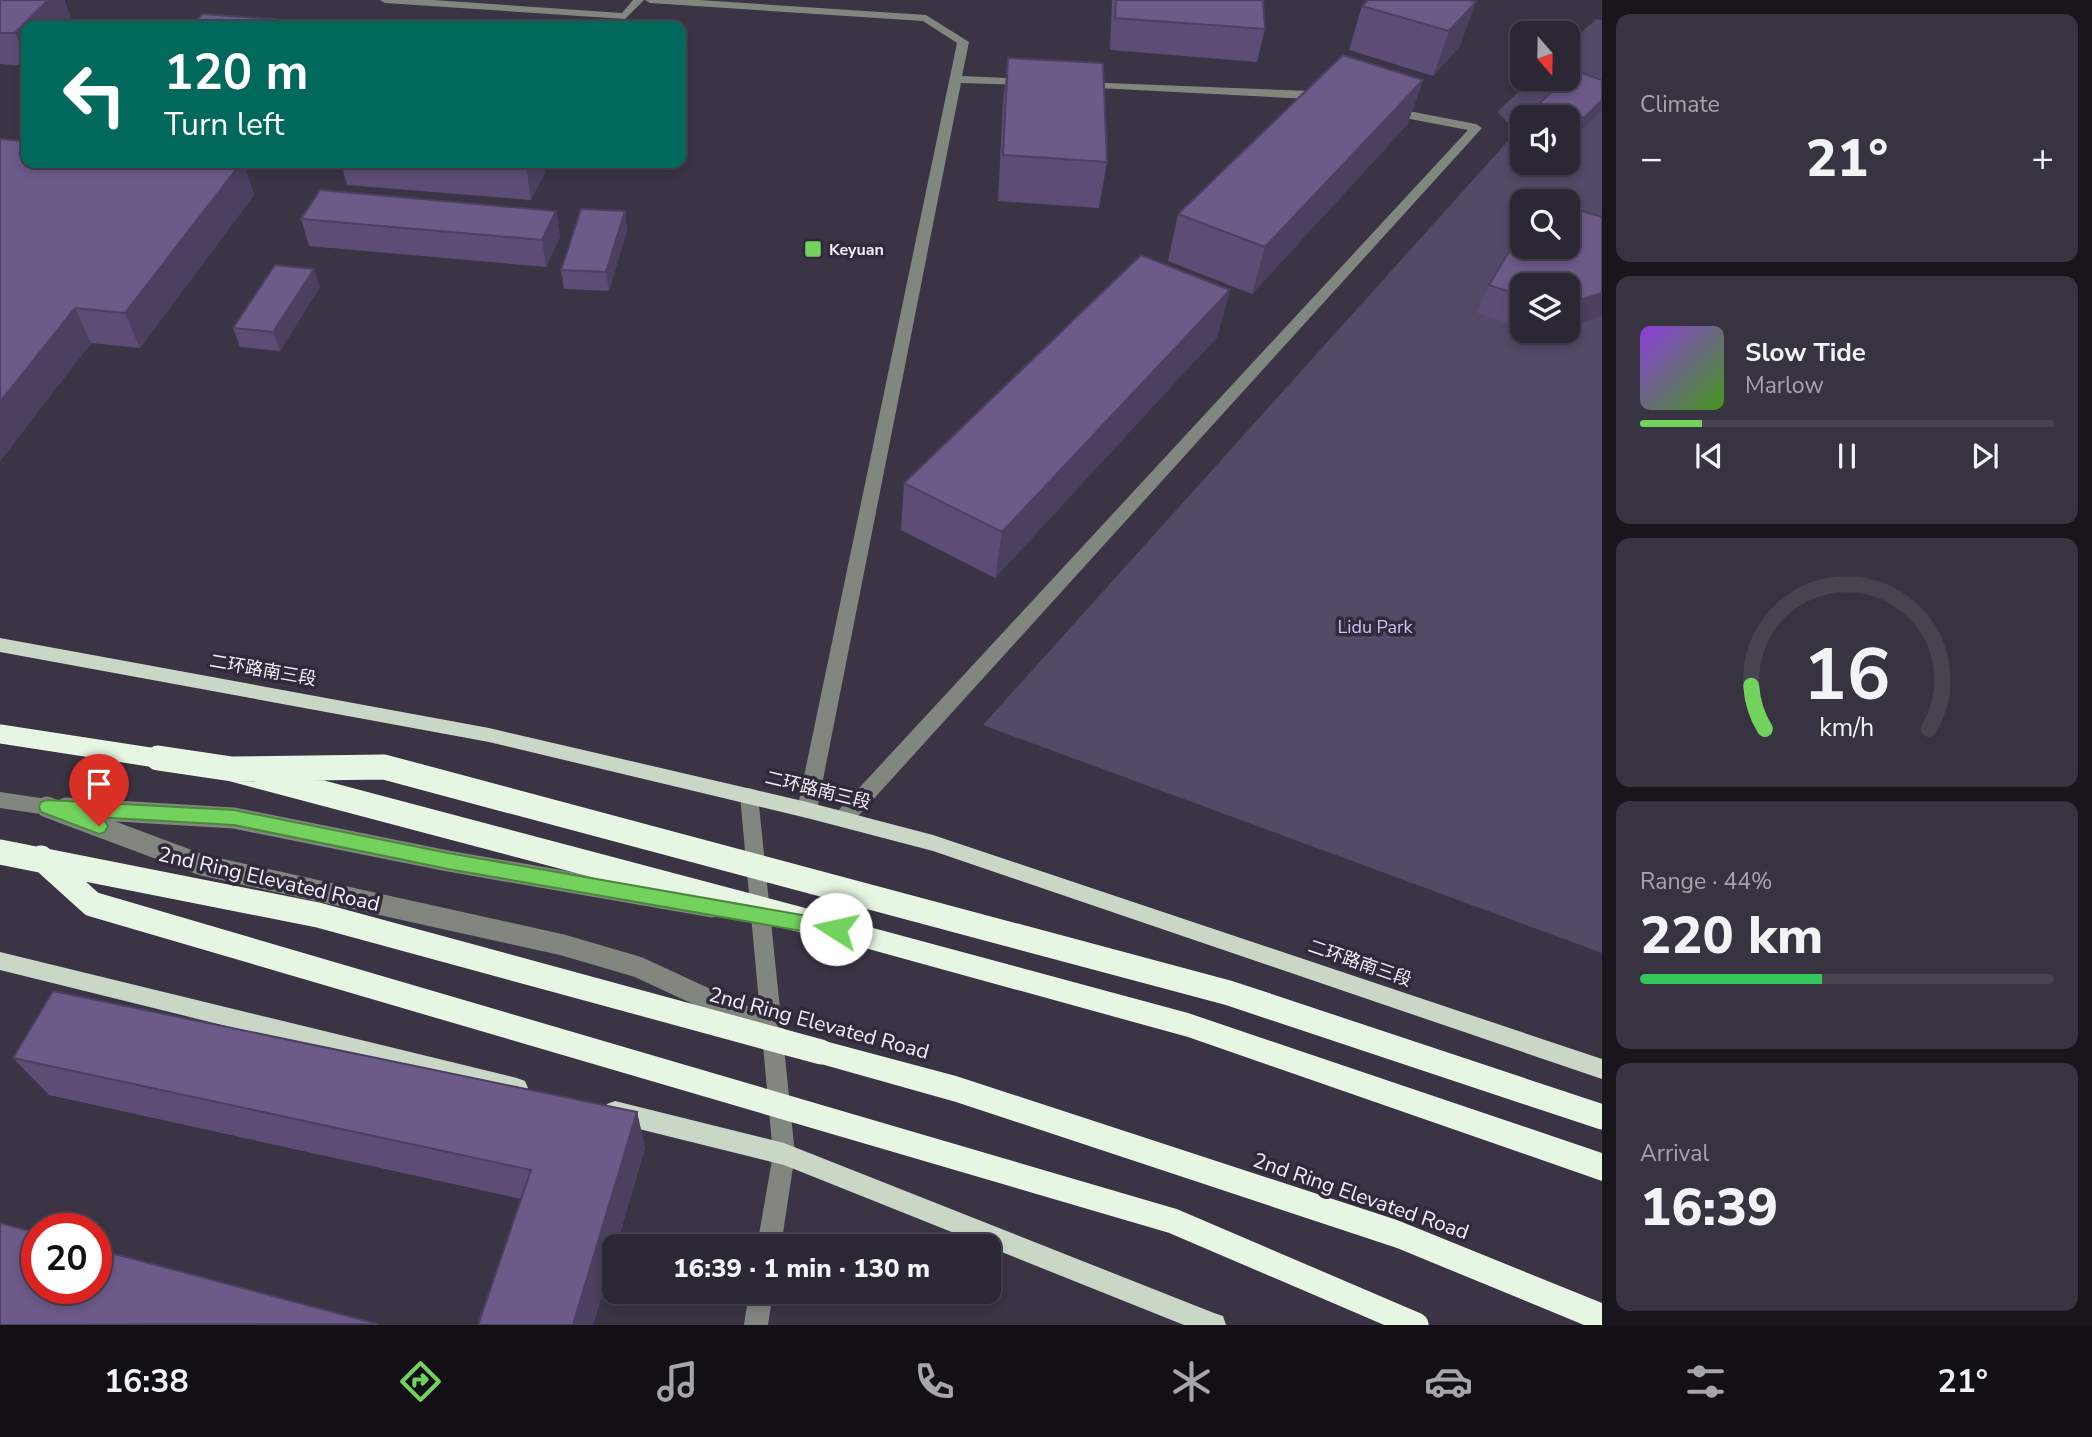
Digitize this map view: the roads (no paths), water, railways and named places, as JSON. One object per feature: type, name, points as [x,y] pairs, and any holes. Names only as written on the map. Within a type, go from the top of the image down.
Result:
[{"type":"highway","points":[[0,734],[232,769],[836,929],[1188,1025],[1602,1167]]},
{"type":"highway","points":[[232,769],[384,768],[1229,993],[1602,1117]]},
{"type":"highway","name":"2nd Ring Elevated Road","points":[[0,852],[318,915],[956,1089],[1397,1234],[1602,1318]]},
{"type":"highway","points":[[41,858],[92,904],[1173,1221],[1416,1325]]},
{"type":"main road","name":"二环路南三段","points":[[0,645],[489,735],[843,819],[933,843],[1602,1069]]},
{"type":"main road","points":[[0,961],[541,1094]]},
{"type":"main road","points":[[595,1107],[784,1154],[1214,1325]]},
{"type":"street","points":[[385,0],[625,16],[639,0]]},
{"type":"street","points":[[650,0],[926,18],[963,42],[807,810]]},
{"type":"street","points":[[956,79],[1038,82]]},
{"type":"street","points":[[1065,84],[1310,96],[1336,100]]},
{"type":"street","points":[[843,819],[1476,128],[1374,108]]},
{"type":"street","points":[[749,796],[784,1154],[771,1234]]},
{"type":"street","points":[[0,800],[47,807],[234,818],[448,861],[836,929]]},
{"type":"street","points":[[47,807],[202,865],[563,945],[638,967],[821,1052]]},
{"type":"street","points":[[756,1325],[759,1304]]},
{"type":"place","name":"Keyuan","points":[[813,249]]},
{"type":"park label","name":"Lidu Park","points":[[1375,627]]}]
